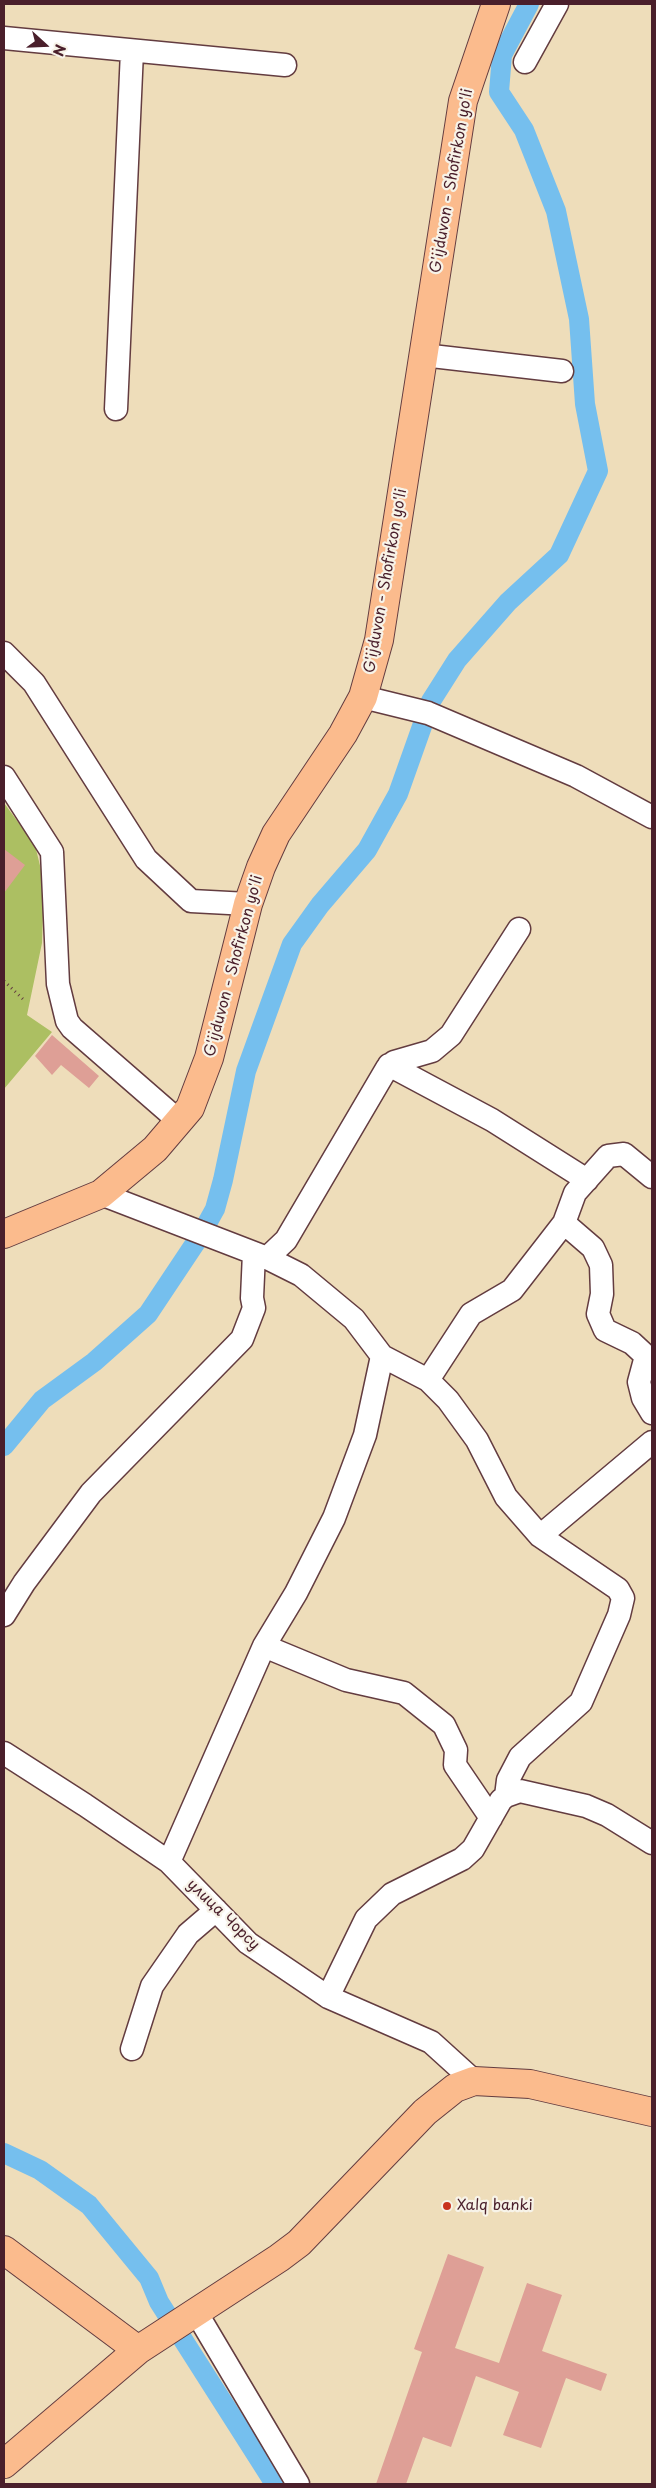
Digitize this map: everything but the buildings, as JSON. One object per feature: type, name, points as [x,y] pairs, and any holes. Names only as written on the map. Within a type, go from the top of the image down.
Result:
[{"type":"main road","name":"G'ijduvon - Shofirkon yo'li","points":[[4,1234],[101,1194],[155,1149],[190,1108],[200,1085],[248,904],[276,834],[343,734],[363,697],[378,640],[463,101],[496,4]]},
{"type":"main road","points":[[4,2464],[138,2350],[299,2243],[425,2112],[455,2088],[474,2081],[530,2084],[652,2112]]},
{"type":"main road","points":[[4,2250],[138,2350]]},
{"type":"street","points":[[525,62],[557,4]]},
{"type":"street","points":[[4,38],[285,65]]},
{"type":"street","points":[[116,409],[132,51]]},
{"type":"street","points":[[423,355],[562,370]]},
{"type":"street","points":[[4,653],[34,683],[146,860],[191,901],[248,904]]},
{"type":"street","points":[[363,697],[423,711],[576,776],[652,816]]},
{"type":"street","points":[[4,777],[52,852],[58,984],[67,1021],[180,1122]]},
{"type":"street","points":[[4,1615],[24,1583],[75,1512],[242,1340],[254,1308],[252,1298],[261,1256],[286,1240],[390,1065],[432,1051],[451,1035],[518,929]]},
{"type":"street","points":[[390,1065],[492,1120],[587,1180]]},
{"type":"street","points":[[428,1380],[471,1314],[512,1290],[564,1223],[575,1193],[608,1156],[624,1154],[652,1178]]},
{"type":"street","points":[[101,1194],[261,1256],[301,1275],[354,1319],[382,1356],[428,1380],[448,1400],[477,1440],[506,1497],[540,1536],[618,1589],[623,1598],[619,1615],[581,1702],[520,1757],[508,1780],[506,1796],[473,1849],[462,1859],[392,1894],[366,1919],[328,1997]]},
{"type":"street","points":[[564,1223],[593,1248],[601,1265],[602,1294],[598,1314],[605,1330],[632,1342],[646,1356],[639,1382],[643,1398],[652,1413]]},
{"type":"street","points":[[169,1862],[264,1646],[296,1593],[334,1518],[365,1435],[382,1356]]},
{"type":"street","points":[[540,1536],[652,1442]]},
{"type":"street","points":[[264,1646],[346,1680],[404,1693],[444,1725],[456,1750],[455,1765],[491,1818]]},
{"type":"street","name":"улица Чорсу","points":[[4,1753],[86,1804],[169,1862],[248,1943],[328,1997],[431,2042],[474,2081]]},
{"type":"street","points":[[506,1796],[520,1791],[586,1806],[607,1815],[652,1843]]},
{"type":"street","points":[[132,2049],[152,1986],[188,1934],[216,1910]]},
{"type":"street","points":[[196,2312],[298,2484]]},
{"type":"path","points":[[4,981],[25,1001]]},
{"type":"green space","points":[[4,803],[35,845],[44,882],[42,943],[27,1015],[52,1032],[4,1089]]},
{"type":"waterway","points":[[4,1446],[42,1400],[94,1362],[148,1314],[200,1236],[215,1209],[246,1071],[292,944],[320,905],[367,850],[398,794],[431,701],[457,660],[508,602],[559,555],[598,471],[585,404],[579,319],[556,211],[524,130],[499,92],[502,55],[529,4]]},
{"type":"waterway","points":[[4,2153],[40,2170],[89,2205],[149,2278],[159,2302],[275,2484]]},
{"type":"place","name":"Xalq banki","points":[[447,2206]]}]
